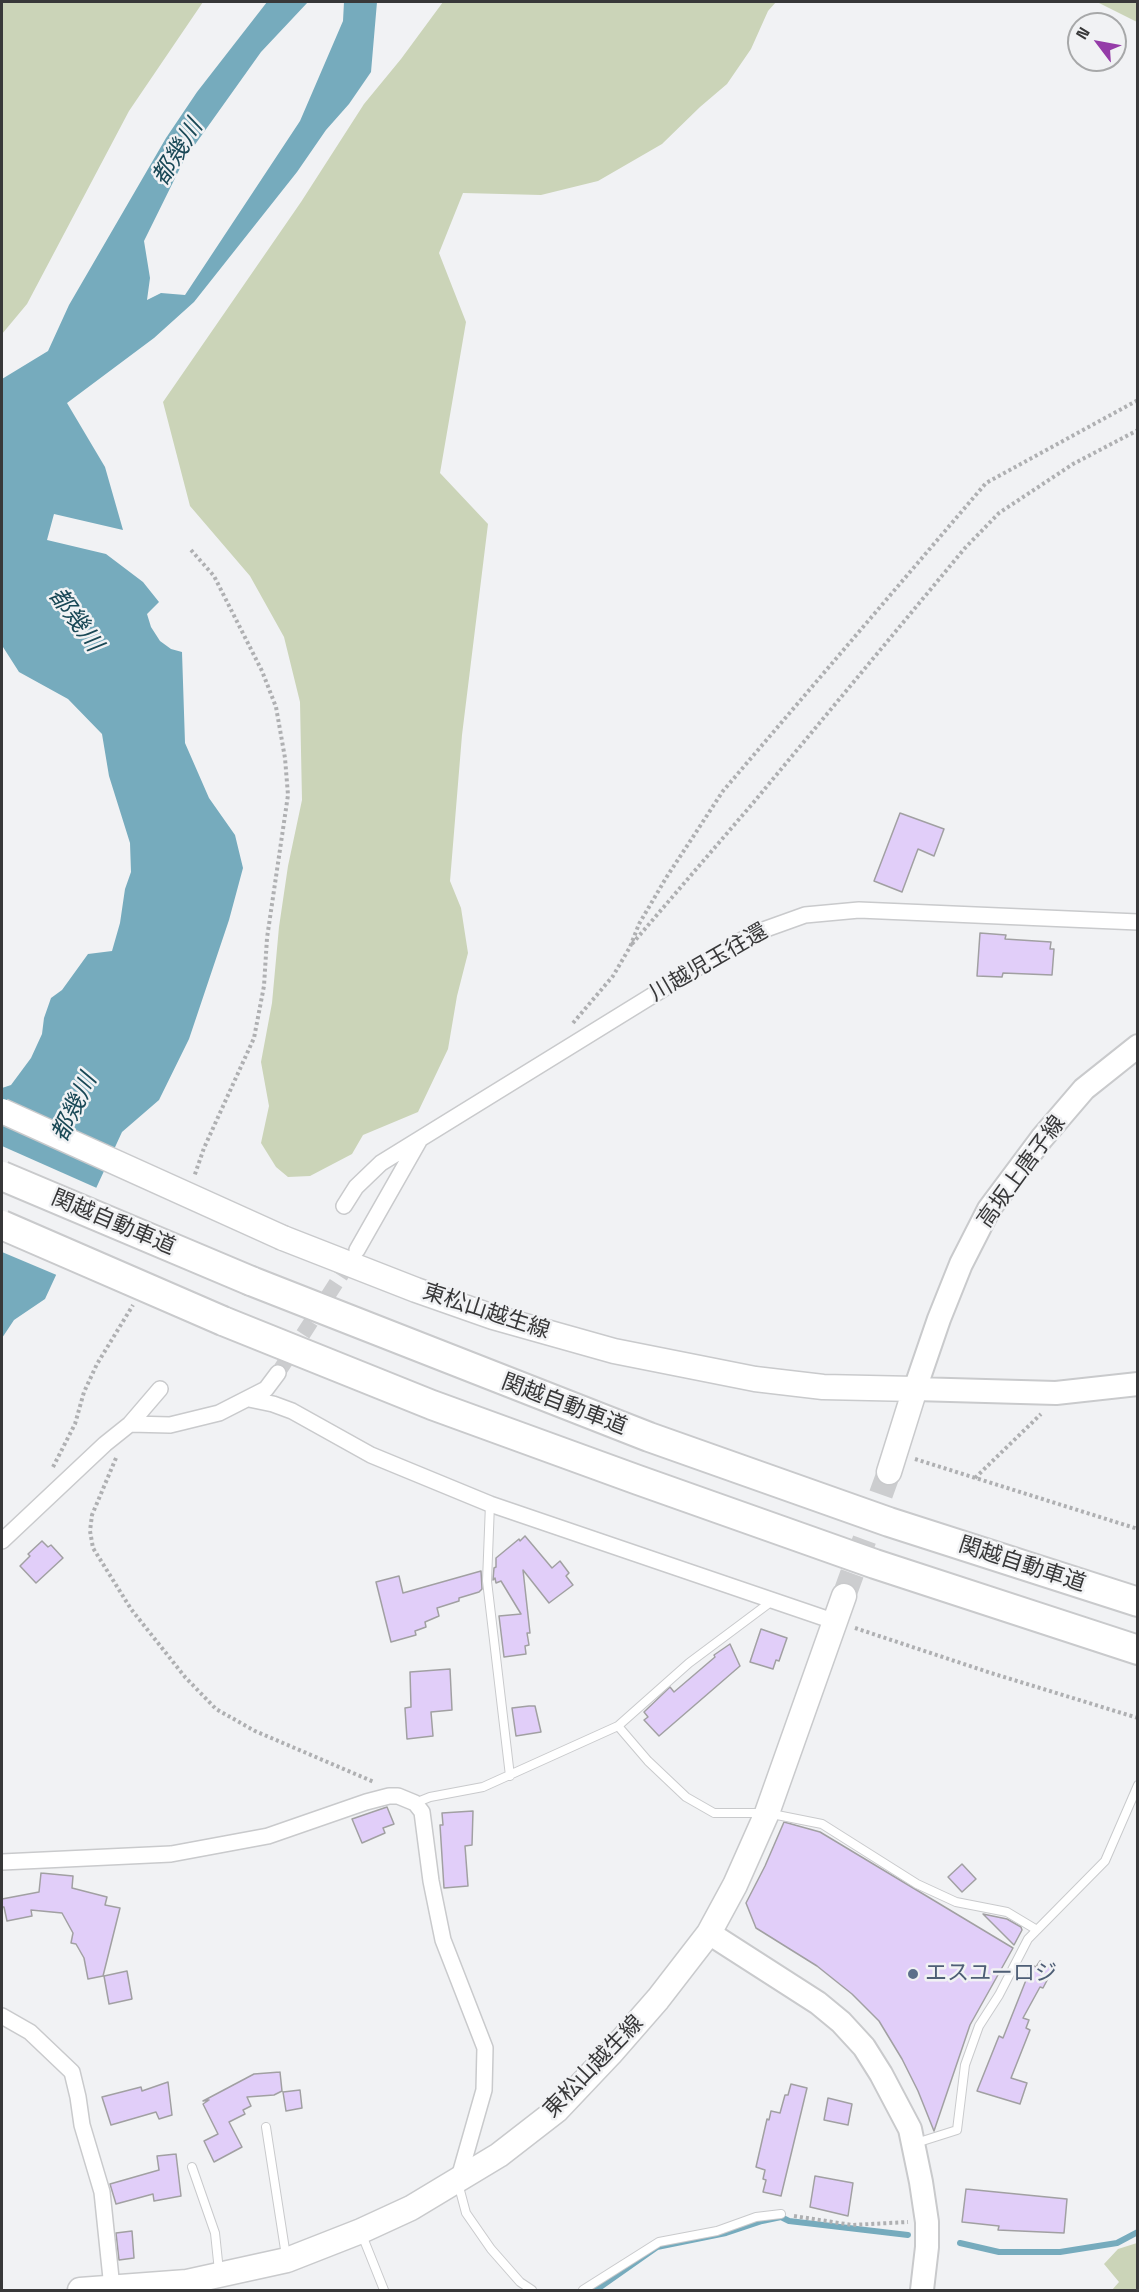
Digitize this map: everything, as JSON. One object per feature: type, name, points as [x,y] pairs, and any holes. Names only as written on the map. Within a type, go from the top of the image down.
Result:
[{"type":"highway","name":"関越自動車道","points":[[2,1176],[251,1281],[649,1437],[889,1522],[1137,1602]]},
{"type":"highway","name":"関越自動車道","points":[[2,1225],[223,1321],[432,1405],[875,1564],[1137,1650]]},
{"type":"main road","name":"東松山越生線","points":[[2,1111],[283,1238],[416,1290],[493,1317],[614,1351],[755,1379],[824,1387],[915,1389]]},
{"type":"main road","points":[[892,1462],[915,1389]]},
{"type":"main road","name":"東松山越生線","points":[[80,2290],[188,2282],[215,2283],[287,2260],[361,2231],[411,2208],[499,2155],[557,2110],[658,1999],[709,1933],[735,1885],[767,1813],[844,1596]]},
{"type":"street","name":"川越児玉往還","points":[[344,1206],[356,1187],[381,1163],[752,934],[805,915],[859,910],[1137,922]]},
{"type":"street","name":"高坂上唐子線","points":[[915,1389],[939,1318],[961,1264],[989,1209],[1042,1138],[1084,1089],[1137,1046]]},
{"type":"street","points":[[357,1250],[420,1140]]},
{"type":"street","points":[[130,1424],[170,1425],[219,1413],[249,1400],[266,1389],[278,1372]]},
{"type":"street","points":[[915,1389],[1048,1393],[1137,1384]]},
{"type":"street","points":[[2,1541],[105,1444],[130,1424],[160,1389]]},
{"type":"street","points":[[249,1400],[273,1404],[292,1411],[371,1455],[490,1504],[836,1622]]},
{"type":"street","points":[[2,1862],[171,1854],[268,1836],[366,1802],[398,1796],[415,1803],[422,1812],[430,1881],[443,1940],[485,2048],[484,2090],[458,2181]]},
{"type":"street","points":[[709,1933],[818,2002],[864,2047],[882,2074],[910,2129],[914,2143],[927,2222],[927,2247],[922,2290]]},
{"type":"street","points":[[2,2016],[30,2032],[72,2072],[84,2134],[102,2192],[109,2289]]},
{"type":"lane","points":[[490,1504],[487,1581],[510,1776]]},
{"type":"lane","points":[[415,1803],[430,1797],[483,1787],[618,1726],[689,1663],[772,1601]]},
{"type":"lane","points":[[618,1726],[648,1761],[686,1797],[714,1813],[767,1813],[822,1824],[917,1884],[956,1902],[1007,1912],[1037,1930]]},
{"type":"lane","points":[[914,2143],[957,2130],[965,2065],[979,2026],[999,1995],[1028,1939],[1105,1861],[1137,1785]]},
{"type":"lane","points":[[266,2127],[287,2260]]},
{"type":"lane","points":[[192,2167],[214,2233],[215,2283]]},
{"type":"lane","points":[[458,2181],[466,2212],[491,2249],[520,2282],[532,2290]]},
{"type":"lane","points":[[584,2290],[659,2242],[717,2231],[756,2217],[781,2214]]},
{"type":"lane","points":[[361,2231],[384,2290]]},
{"type":"path","points":[[566,1031],[613,976],[630,947],[639,924],[666,878],[723,791],[986,483],[1137,400]]},
{"type":"path","points":[[630,947],[965,548],[999,513],[1073,464],[1137,430]]},
{"type":"path","points":[[191,550],[213,576],[262,671],[276,707],[285,758],[288,795],[267,938],[264,986],[254,1038],[204,1148],[193,1180]]},
{"type":"path","points":[[45,1500],[50,1474],[75,1424],[84,1392],[97,1364],[137,1298]]},
{"type":"path","points":[[975,1478],[1046,1409],[1048,1393]]},
{"type":"path","points":[[130,1424],[92,1515],[90,1530],[93,1548],[132,1609],[185,1677],[216,1708],[255,1731],[390,1790],[398,1796]]},
{"type":"path","points":[[892,1462],[975,1478],[1137,1530]]},
{"type":"path","points":[[836,1622],[1137,1718]]},
{"type":"path","points":[[781,2214],[852,2225],[927,2222]]},
{"type":"green space","points":[[2,2],[203,2],[129,111],[27,304],[2,334]]},
{"type":"green space","points":[[443,2],[776,2],[768,11],[751,49],[727,84],[662,144],[598,181],[541,195],[463,193],[439,253],[466,322],[440,473],[488,524],[462,735],[450,881],[461,908],[468,953],[457,996],[448,1049],[418,1112],[363,1135],[352,1154],[310,1176],[288,1177],[276,1167],[261,1143],[269,1106],[261,1062],[272,1003],[279,927],[288,866],[302,800],[300,702],[284,637],[250,576],[190,506],[163,402],[301,202],[364,104]]},
{"type":"green space","points":[[1097,2],[1137,2],[1137,22],[1127,17],[1127,12],[1117,12]]},
{"type":"green space","points":[[1137,2243],[1137,2290],[1112,2290],[1119,2282],[1104,2264],[1118,2249]]},
{"type":"water","name":"都幾川","points":[[267,2],[308,2],[261,52],[184,160],[144,241],[150,278],[147,300],[161,293],[185,295],[300,121],[343,21],[344,2],[377,2],[371,72],[297,172],[194,302],[154,338],[67,403],[105,467],[123,530],[54,514],[47,540],[106,554],[143,582],[159,602],[147,614],[151,627],[160,641],[171,649],[182,652],[185,743],[209,798],[235,835],[243,868],[229,920],[189,1039],[159,1100],[122,1132],[45,1299],[14,1320],[2,1338],[2,1088],[11,1085],[31,1058],[42,1034],[44,1018],[51,998],[62,990],[88,954],[112,951],[120,923],[125,889],[131,872],[130,843],[109,776],[102,734],[68,699],[19,672],[3,647],[2,379],[48,351],[69,305],[166,138],[197,92]]},
{"type":"pier","points":[[2,1146],[99,1189],[59,1276],[2,1252]]},
{"type":"building","points":[[900,813],[944,829],[934,856],[918,849],[902,892],[874,881]]},
{"type":"building","points":[[980,933],[1006,935],[1005,939],[1051,942],[1050,949],[1054,949],[1052,975],[1003,973],[1002,977],[977,976]]},
{"type":"building","points":[[525,1536],[552,1568],[560,1561],[569,1573],[566,1576],[573,1585],[549,1603],[523,1570],[530,1633],[527,1633],[529,1645],[525,1646],[526,1654],[504,1657],[499,1616],[521,1614],[501,1581],[496,1583],[495,1578],[493,1580],[494,1568],[496,1558]]},
{"type":"building","points":[[42,1541],[48,1547],[51,1545],[63,1558],[36,1583],[20,1566],[30,1556],[28,1554]]},
{"type":"building","points":[[481,1571],[482,1589],[479,1592],[437,1608],[439,1616],[425,1622],[426,1627],[415,1631],[416,1635],[391,1642],[376,1582],[399,1576],[403,1593]]},
{"type":"building","points":[[761,1629],[787,1638],[779,1661],[776,1660],[773,1669],[750,1662]]},
{"type":"building","points":[[730,1644],[740,1666],[659,1736],[644,1720],[648,1717],[644,1712],[670,1687],[674,1692],[715,1657],[714,1655]]},
{"type":"building","points":[[450,1669],[452,1710],[431,1712],[433,1736],[407,1739],[405,1708],[411,1707],[410,1672]]},
{"type":"building","points":[[535,1706],[541,1732],[516,1736],[512,1708]]},
{"type":"building","points":[[387,1807],[394,1824],[383,1828],[385,1833],[362,1843],[352,1819]]},
{"type":"building","points":[[473,1811],[472,1845],[465,1846],[468,1886],[444,1888],[440,1825],[443,1825],[442,1813]]},
{"type":"building","name":"エスユーロジ","points":[[784,1822],[820,1832],[1013,1948],[970,2025],[934,2131],[902,2059],[879,2021],[852,1994],[817,1966],[756,1928],[746,1903]]},
{"type":"building","points":[[962,1864],[976,1879],[962,1892],[948,1877]]},
{"type":"building","points":[[41,1873],[73,1876],[72,1888],[107,1897],[105,1905],[120,1908],[103,1976],[88,1979],[84,1958],[76,1944],[71,1943],[73,1933],[62,1913],[31,1910],[32,1916],[7,1921],[2,1899],[39,1892]]},
{"type":"building","points":[[983,1914],[1007,1919],[1021,1927],[1022,1930],[1014,1945]]},
{"type":"building","points":[[1040,1961],[1053,1969],[1023,2018],[1029,2020],[1026,2028],[1030,2030],[1011,2078],[1027,2083],[1020,2104],[977,2091],[999,2036],[1003,2038],[1032,1965],[1036,1967]]},
{"type":"building","points":[[127,1971],[132,1999],[109,2004],[104,1976]]},
{"type":"building","points":[[280,2072],[282,2091],[274,2095],[247,2097],[251,2106],[243,2110],[245,2114],[229,2122],[242,2147],[214,2162],[204,2141],[218,2134],[203,2104],[209,2100],[203,2101],[254,2074]]},
{"type":"building","points":[[168,2082],[172,2115],[159,2119],[156,2112],[111,2125],[102,2097],[141,2087],[142,2091]]},
{"type":"building","points":[[791,2084],[807,2088],[781,2196],[763,2192],[766,2180],[763,2179],[765,2170],[756,2167],[767,2119],[769,2120],[771,2111],[780,2113]]},
{"type":"building","points":[[300,2090],[302,2108],[286,2111],[283,2092]]},
{"type":"building","points":[[828,2098],[852,2104],[848,2125],[824,2120]]},
{"type":"building","points":[[176,2154],[181,2196],[154,2201],[153,2194],[116,2204],[110,2184],[159,2170],[157,2156]]},
{"type":"building","points":[[815,2176],[853,2183],[848,2216],[810,2207]]},
{"type":"building","points":[[966,2189],[1067,2199],[1064,2233],[998,2230],[999,2226],[962,2222]]},
{"type":"building","points":[[132,2231],[134,2258],[119,2260],[116,2233]]},
{"type":"waterway","points":[[596,2290],[657,2247],[726,2233],[781,2217],[789,2221],[908,2235]]},
{"type":"waterway","points":[[960,2243],[999,2252],[1060,2252],[1117,2243],[1138,2232]]},
{"type":"tunnel","points":[[278,1373],[353,1257]]},
{"type":"tunnel","points":[[844,1596],[889,1472]]},
{"type":"place","name":"エスユーロジ","points":[[913,1974]]}]
